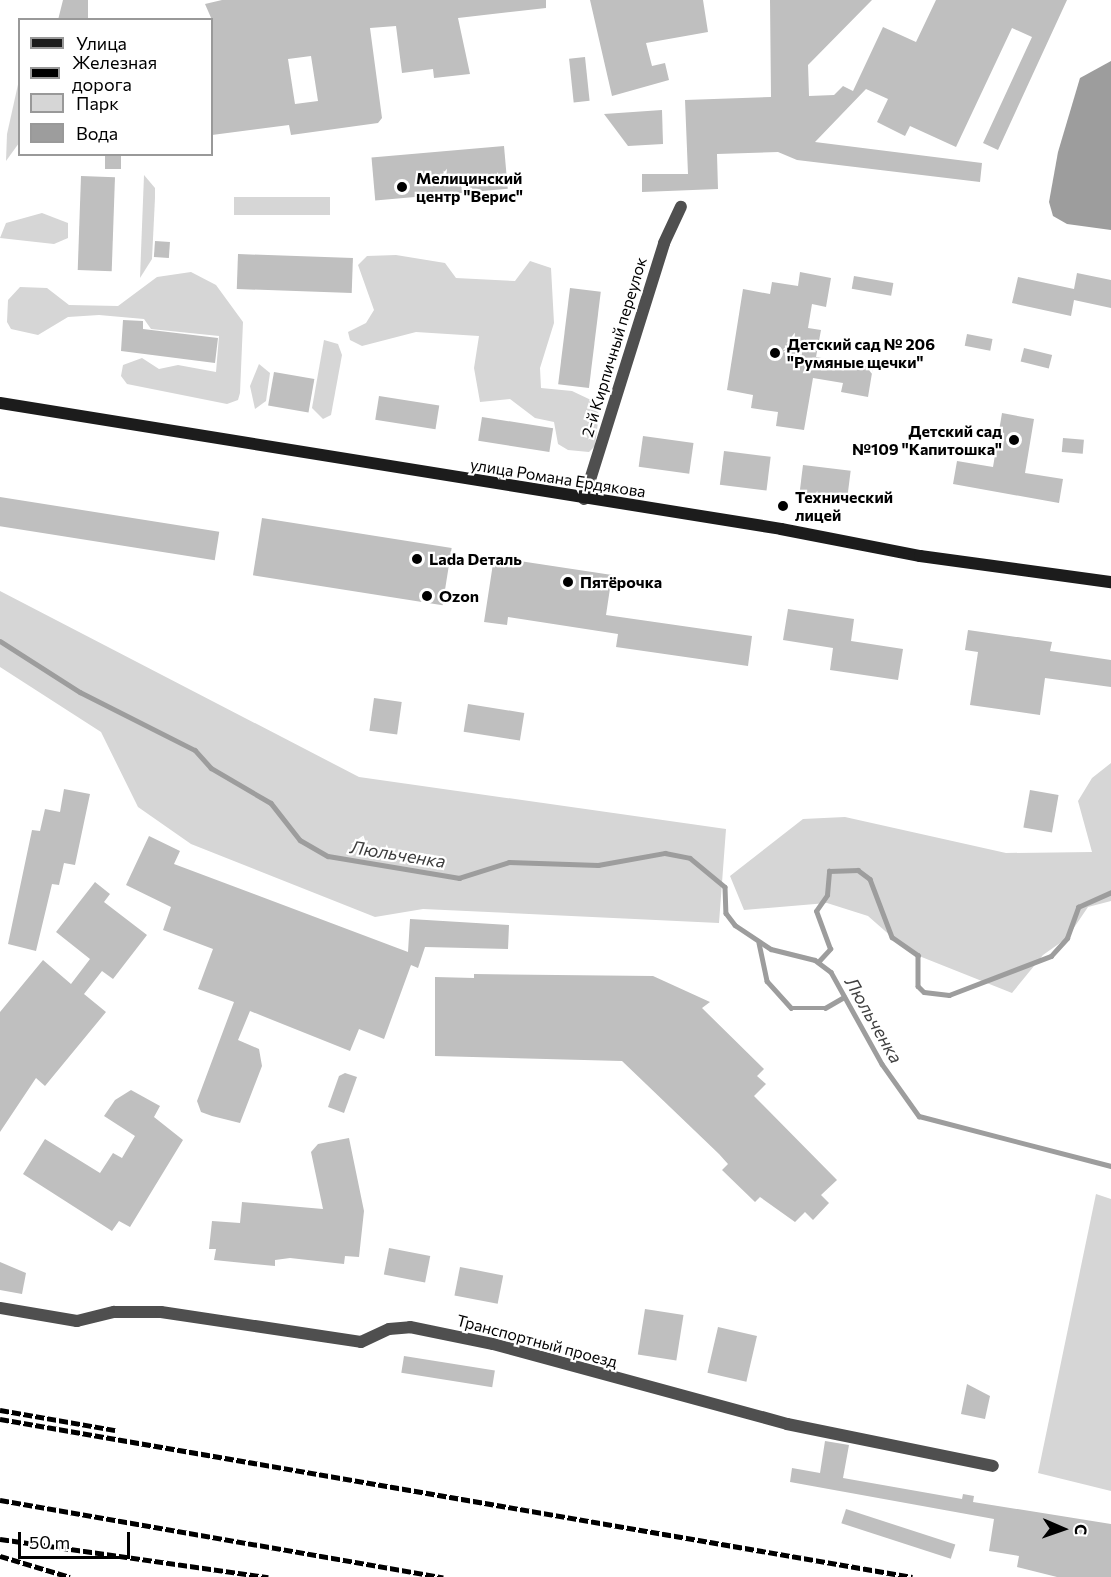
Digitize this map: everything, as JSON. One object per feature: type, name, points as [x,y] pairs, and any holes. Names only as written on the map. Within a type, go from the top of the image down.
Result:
[{"type":"street","name":"2-й Кирпичный переулок","points":[[584,500],[664,243],[681,207]]},
{"type":"street","name":"улица Романа Ердякова","points":[[0,404],[584,500],[1111,582]]},
{"type":"street","name":"Транспортный проезд","points":[[0,1308],[77,1321],[114,1312],[161,1312],[361,1342],[389,1329],[410,1327],[493,1344],[778,1422],[993,1466]]},
{"type":"green space","points":[[18,84],[18,144],[6,161],[7,134]]},
{"type":"green space","points":[[144,175],[155,188],[155,198],[152,259],[140,278]]},
{"type":"green space","points":[[234,197],[330,197],[330,215],[234,215]]},
{"type":"green space","points":[[42,213],[68,223],[68,238],[54,244],[0,238],[6,223]]},
{"type":"green space","points":[[396,255],[445,263],[456,278],[515,281],[530,261],[551,268],[554,323],[540,368],[541,388],[572,391],[591,400],[599,414],[595,446],[589,452],[568,450],[558,444],[554,422],[535,418],[510,399],[480,402],[474,368],[479,336],[416,332],[362,346],[350,340],[348,332],[366,323],[374,310],[358,265],[367,256]]},
{"type":"green space","points":[[191,272],[216,285],[243,322],[240,393],[238,400],[227,404],[127,384],[121,376],[123,365],[142,358],[159,369],[178,365],[216,372],[219,336],[151,329],[144,319],[99,315],[68,317],[38,335],[11,329],[7,322],[8,300],[20,287],[47,288],[69,305],[118,306],[157,277]]},
{"type":"green space","points":[[324,340],[338,344],[342,355],[331,415],[323,419],[312,408]]},
{"type":"green space","points":[[259,364],[270,373],[266,401],[255,409],[250,386]]},
{"type":"green space","points":[[0,591],[359,777],[726,829],[719,923],[423,909],[375,917],[191,844],[138,807],[101,732],[0,667]]},
{"type":"green space","points":[[1111,763],[1111,901],[1088,907],[1067,938],[1043,955],[1012,993],[909,952],[868,916],[827,903],[744,910],[730,876],[803,819],[845,817],[1006,853],[1092,852],[1078,801],[1092,778]]},
{"type":"green space","points":[[1096,1194],[1111,1199],[1111,1491],[1038,1473]]},
{"type":"water","points":[[1111,61],[1111,230],[1067,224],[1053,216],[1049,202],[1058,152],[1080,78]]},
{"type":"building","points":[[63,0],[88,0],[88,18],[58,18]]},
{"type":"building","points":[[222,0],[546,0],[546,8],[458,18],[470,74],[434,78],[433,69],[402,73],[396,26],[370,28],[382,118],[378,123],[291,135],[289,125],[213,135],[213,18],[205,4]],"holes":[[[311,56],[318,101],[295,104],[288,59]]]},
{"type":"building","points":[[590,0],[703,0],[708,32],[646,43],[652,66],[665,63],[669,80],[612,96]]},
{"type":"building","points":[[770,0],[872,0],[808,65],[809,96],[834,95],[843,86],[853,91],[883,27],[916,42],[936,0],[1067,0],[998,150],[983,143],[1032,37],[1012,28],[956,147],[910,126],[905,136],[877,122],[888,99],[866,89],[815,142],[982,163],[980,182],[797,160],[778,152],[717,154],[718,189],[642,192],[642,174],[688,174],[685,100],[771,97]]},
{"type":"building","points":[[585,57],[590,101],[574,102],[569,59]]},
{"type":"building","points":[[662,110],[663,144],[628,146],[604,114]]},
{"type":"building","points":[[504,146],[508,189],[375,200],[372,158]]},
{"type":"building","points":[[105,156],[121,156],[121,169],[105,169]]},
{"type":"building","points":[[81,176],[115,177],[112,271],[78,270]]},
{"type":"building","points":[[155,241],[170,242],[169,258],[154,257]]},
{"type":"building","points":[[238,254],[353,258],[352,293],[237,289]]},
{"type":"building","name":"Детский сад № 206 \"Румяные щечки\"","points":[[800,272],[831,278],[826,307],[812,304],[808,328],[821,330],[816,357],[873,367],[868,397],[841,392],[843,383],[813,378],[804,430],[776,426],[778,412],[751,408],[753,395],[727,390],[743,289],[770,294],[772,282],[798,286]]},
{"type":"building","points":[[1077,273],[1111,280],[1111,308],[1074,300],[1071,316],[1012,303],[1018,277],[1074,289]]},
{"type":"building","points":[[854,276],[893,283],[891,296],[852,289]]},
{"type":"building","points":[[570,288],[601,292],[589,388],[558,384]]},
{"type":"building","points":[[123,320],[143,321],[143,329],[218,338],[215,363],[121,351]]},
{"type":"building","points":[[967,334],[993,339],[990,351],[965,346]]},
{"type":"building","points":[[1024,348],[1052,355],[1049,369],[1021,362]]},
{"type":"building","points":[[274,372],[314,379],[308,413],[268,405]]},
{"type":"building","points":[[379,396],[439,406],[435,429],[375,420]]},
{"type":"building","name":"Детский сад №109 \"Капитошка\"","points":[[1002,413],[1034,419],[1025,473],[1063,479],[1059,503],[953,484],[957,461],[993,467]]},
{"type":"building","points":[[482,417],[553,428],[549,452],[478,441]]},
{"type":"building","points":[[643,436],[694,443],[689,474],[639,467]]},
{"type":"building","points":[[1063,438],[1084,440],[1083,454],[1062,452]]},
{"type":"building","points":[[724,451],[771,457],[767,490],[720,485]]},
{"type":"building","points":[[803,465],[851,471],[847,502],[799,496]]},
{"type":"building","points":[[0,497],[219,532],[215,560],[0,526]]},
{"type":"building","points":[[262,518],[452,548],[443,605],[253,575]]},
{"type":"building","points":[[494,557],[612,575],[606,615],[752,636],[748,666],[616,647],[618,634],[508,617],[507,625],[484,622]]},
{"type":"building","points":[[788,609],[854,619],[851,641],[903,649],[898,680],[830,670],[833,648],[783,640]]},
{"type":"building","points":[[968,630],[1052,642],[1050,651],[1111,660],[1111,687],[1045,678],[1040,715],[970,705],[978,652],[965,650]]},
{"type":"building","points":[[374,698],[402,702],[397,735],[369,731]]},
{"type":"building","points":[[468,704],[524,713],[520,741],[464,732]]},
{"type":"building","points":[[64,789],[90,794],[75,865],[64,863],[59,885],[52,884],[36,951],[8,944],[32,830],[40,831],[45,809],[60,812]]},
{"type":"building","points":[[1030,790],[1059,795],[1052,832],[1023,827]]},
{"type":"building","points":[[149,836],[180,851],[174,864],[408,952],[410,919],[509,925],[508,949],[425,947],[418,968],[411,965],[384,1039],[359,1029],[350,1051],[250,1011],[238,1040],[259,1049],[262,1066],[240,1123],[212,1116],[201,1112],[197,1101],[234,1002],[198,989],[213,949],[163,930],[171,907],[126,885]]},
{"type":"building","points":[[95,882],[110,894],[104,902],[147,935],[113,979],[102,971],[84,994],[106,1012],[45,1086],[36,1078],[0,1132],[0,1012],[43,960],[71,984],[90,959],[56,932]]},
{"type":"building","points":[[474,974],[653,976],[710,1002],[702,1008],[764,1069],[757,1076],[766,1084],[754,1096],[837,1180],[821,1195],[829,1203],[813,1220],[805,1212],[795,1222],[760,1197],[755,1202],[722,1170],[728,1164],[719,1154],[622,1061],[435,1056],[435,977],[474,978]]},
{"type":"building","points":[[345,1073],[357,1077],[344,1113],[328,1107],[339,1076]]},
{"type":"building","points":[[131,1090],[160,1106],[154,1117],[183,1140],[130,1227],[119,1221],[112,1231],[23,1174],[45,1139],[100,1173],[113,1153],[122,1158],[135,1136],[104,1116],[115,1100]]},
{"type":"building","points":[[349,1138],[364,1211],[359,1257],[345,1256],[344,1264],[290,1258],[275,1260],[275,1266],[214,1260],[216,1249],[209,1249],[212,1221],[240,1223],[242,1202],[323,1209],[311,1152],[318,1144]]},
{"type":"building","points":[[389,1248],[430,1256],[425,1283],[384,1275]]},
{"type":"building","points":[[0,1262],[26,1273],[22,1294],[0,1290]]},
{"type":"building","points":[[460,1267],[503,1275],[498,1304],[454,1295]]},
{"type":"building","points":[[645,1309],[684,1315],[676,1361],[638,1354]]},
{"type":"building","points":[[718,1327],[757,1336],[746,1382],[707,1373]]},
{"type":"building","points":[[404,1356],[495,1370],[492,1387],[401,1373]]},
{"type":"building","points":[[967,1384],[990,1396],[985,1419],[961,1414]]},
{"type":"building","points":[[825,1441],[849,1445],[843,1478],[962,1499],[963,1494],[974,1496],[973,1502],[1111,1524],[1111,1577],[1057,1577],[1017,1567],[1019,1556],[989,1551],[994,1519],[790,1482],[792,1468],[820,1473]]},
{"type":"building","points":[[846,1509],[955,1545],[951,1559],[841,1523]]},
{"type":"waterway","name":"Люльченка","points":[[0,641],[80,692],[195,750],[211,768],[271,803],[300,840],[328,856],[459,878],[509,862],[598,865],[665,853],[690,858],[725,887],[726,913],[735,925],[771,949],[815,960],[831,972],[882,1064],[919,1116],[1111,1166]]},
{"type":"waterway","points":[[818,962],[830,949],[816,911],[827,895],[829,871],[858,870],[870,879],[892,937],[918,955],[918,986],[924,992],[949,995],[1051,956],[1067,938],[1078,907],[1111,892]]},
{"type":"waterway","points":[[759,943],[767,981],[791,1008],[825,1008],[844,997]]},
{"type":"railway","points":[[0,1410],[115,1430]]},
{"type":"railway","points":[[0,1419],[912,1577]]},
{"type":"railway","points":[[0,1500],[443,1577]]},
{"type":"railway","points":[[0,1539],[268,1577]]},
{"type":"railway","points":[[0,1556],[70,1577]]},
{"type":"place","name":"Мелицинский центр \"Верис\"","points":[[402,187]]},
{"type":"place","name":"Детский сад № 206 \"Румяные щечки\"","points":[[775,353]]},
{"type":"place","name":"Детский сад №109 \"Капитошка\"","points":[[1014,440]]},
{"type":"place","name":"Технический лицей","points":[[783,506]]},
{"type":"place","name":"Lada Dеталь","points":[[417,559]]},
{"type":"place","name":"Пятёрочка","points":[[568,582]]},
{"type":"place","name":"Ozon","points":[[427,596]]}]
